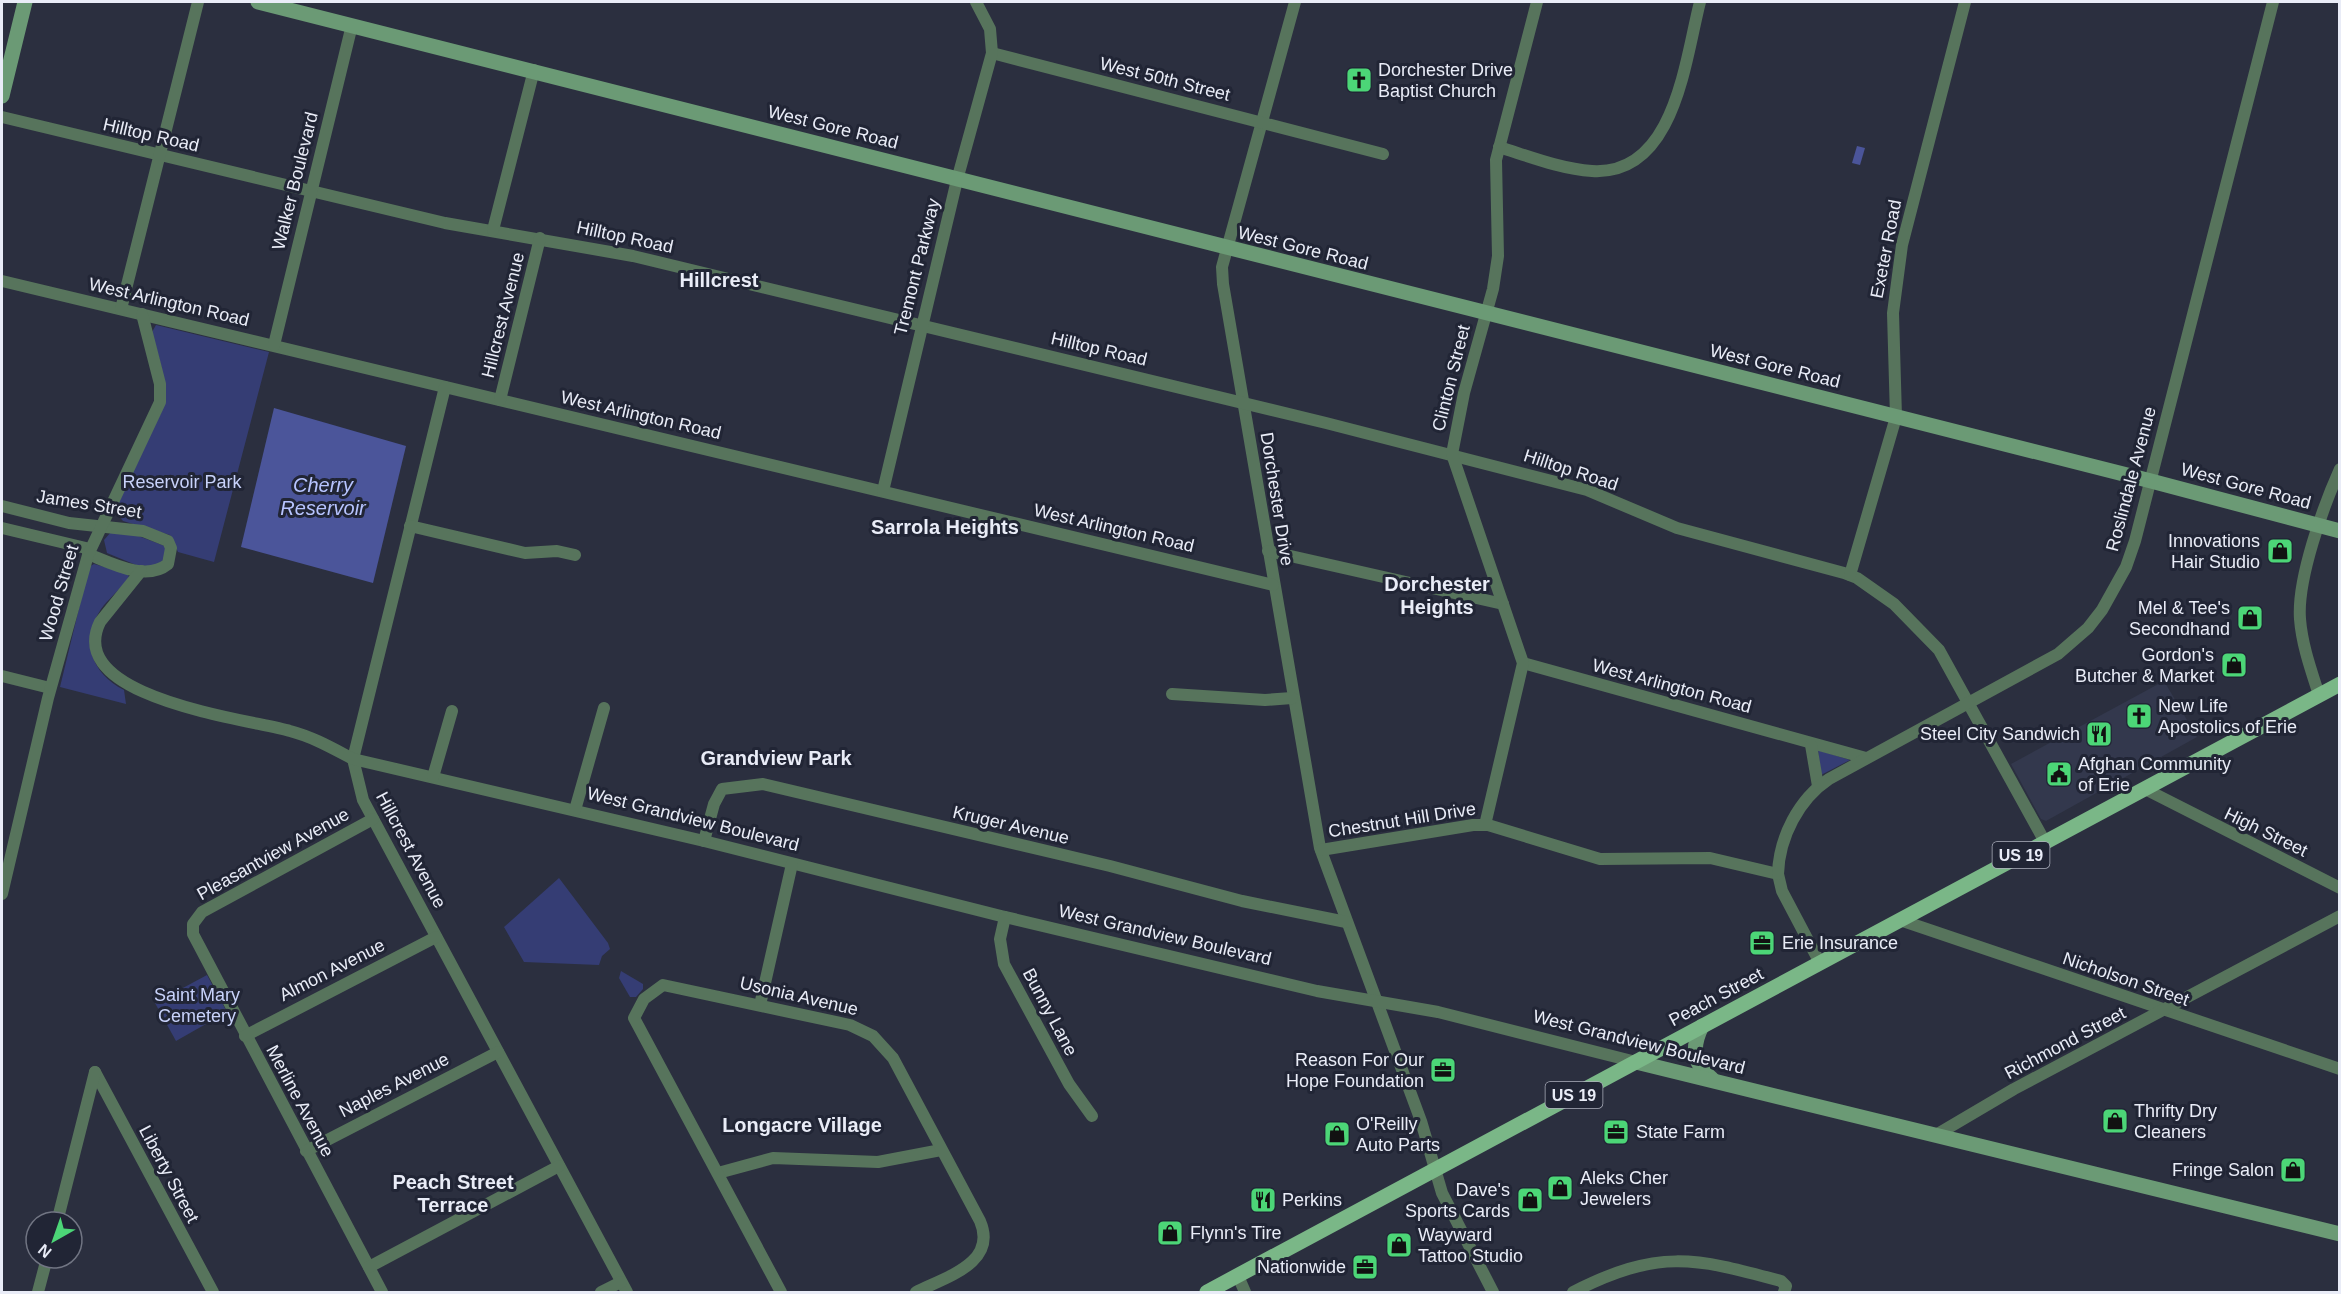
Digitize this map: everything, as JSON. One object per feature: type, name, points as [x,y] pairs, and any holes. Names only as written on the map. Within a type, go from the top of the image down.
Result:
[{"type":"main road","name":"Peach Street","points":[[1207,1293],[2340,684]]},
{"type":"street","points":[[2,96],[25,2]]},
{"type":"street","points":[[121,309],[198,2]]},
{"type":"street","name":"West Gore Road","points":[[258,2],[534,70],[1227,249],[2151,481],[2340,531]]},
{"type":"street","points":[[976,2],[990,29],[992,53]]},
{"type":"street","name":"Dorchester Drive","points":[[1295,2],[1222,267],[1223,284],[1292,698],[1321,850],[1436,1169],[1442,1193],[1493,1293]]},
{"type":"street","name":"Clinton Street","points":[[1524,663],[1452,454],[1464,393],[1486,314],[1498,256],[1494,176],[1499,147],[1537,2]]},
{"type":"street","points":[[1499,147],[1591,171],[1620,167],[1640,157],[1655,143],[1669,117],[1700,2]]},
{"type":"street","name":"Exeter Road","points":[[1850,576],[1896,417],[1893,328],[1896,278],[1903,239],[1965,2]]},
{"type":"street","name":"Roslindale Avenue","points":[[1778,874],[1783,845],[1794,817],[1818,786],[1866,758],[2048,662],[2088,628],[2115,589],[2126,567],[2151,481],[2273,2]]},
{"type":"street","name":"Walker Boulevard","points":[[274,345],[352,25]]},
{"type":"street","name":"West 50th Street","points":[[992,53],[1383,154]]},
{"type":"street","name":"Tremont Parkway","points":[[882,491],[957,180],[992,53]]},
{"type":"street","name":"Hillcrest Avenue","points":[[493,230],[534,70]]},
{"type":"street","name":"Hilltop Road","points":[[2,117],[445,223],[633,256],[1243,402],[1587,490],[1677,528],[1850,576],[1894,604],[1929,637],[1947,662],[2045,842]]},
{"type":"street","name":"Hillcrest Avenue","points":[[500,400],[540,238]]},
{"type":"street","name":"West Arlington Road","points":[[2,281],[1273,585]]},
{"type":"street","name":"Wood Street","points":[[2,894],[51,688],[89,551],[160,402],[160,384],[142,314]]},
{"type":"street","name":"Hillcrest Avenue","points":[[445,387],[353,759],[359,788],[373,819],[624,1287]]},
{"type":"street","points":[[2319,695],[2304,644],[2300,606],[2303,581],[2319,526],[2340,470]]},
{"type":"street","name":"James Street","points":[[2,506],[69,523],[118,526],[143,531],[168,541],[171,548],[168,564],[159,570],[141,571]]},
{"type":"street","points":[[410,526],[525,554],[557,551],[575,555]]},
{"type":"street","points":[[2,528],[89,551],[141,571]]},
{"type":"street","points":[[1268,551],[1503,604]]},
{"type":"street","name":"West Grandview Boulevard","points":[[141,571],[105,615],[96,631],[97,650],[102,660],[122,682],[168,703],[292,731],[319,740],[353,759],[704,841],[1005,917],[1317,991],[1446,1014],[2340,1234]]},
{"type":"street","points":[[1485,825],[1524,663]]},
{"type":"street","name":"West Arlington Road","points":[[1524,663],[1811,745],[1866,758]]},
{"type":"street","points":[[2,675],[51,688]]},
{"type":"street","points":[[1172,694],[1265,700],[1292,698]]},
{"type":"street","points":[[575,810],[604,708]]},
{"type":"street","points":[[433,777],[452,711]]},
{"type":"street","points":[[1811,745],[1818,786]]},
{"type":"street","name":"Kruger Avenue","points":[[704,841],[714,804],[722,789],[745,784],[763,784],[1110,866],[1242,901],[1346,922]]},
{"type":"street","name":"High Street","points":[[2145,789],[2340,888]]},
{"type":"street","name":"Pleasantview Avenue","points":[[193,924],[202,912],[373,819]]},
{"type":"street","name":"Chestnut Hill Drive","points":[[1321,850],[1473,825],[1485,825],[1599,859],[1710,858],[1778,874]]},
{"type":"street","points":[[760,1005],[792,864]]},
{"type":"street","points":[[1778,874],[1782,891],[1820,963]]},
{"type":"street","name":"Richmond Street","points":[[1936,1135],[2014,1089],[2340,916]]},
{"type":"street","name":"Bunny Lane","points":[[1005,917],[1000,939],[1005,964],[1069,1084],[1092,1116]]},
{"type":"street","name":"Nicholson Street","points":[[1900,920],[2340,1070]]},
{"type":"street","name":"Merline Avenue","points":[[193,924],[197,947],[382,1293]]},
{"type":"street","name":"Almon Avenue","points":[[245,1036],[436,937]]},
{"type":"street","name":"Usonia Avenue","points":[[718,1173],[634,1018],[644,999],[663,985],[850,1025],[873,1036],[893,1058],[980,1221],[985,1238],[984,1247],[968,1265],[916,1293]]},
{"type":"street","points":[[1702,1026],[1695,1044],[1695,1052],[1700,1068],[1715,1081]]},
{"type":"street","name":"Naples Avenue","points":[[306,1150],[498,1052]]},
{"type":"street","name":"Liberty Street","points":[[60,1210],[95,1072],[213,1293]]},
{"type":"street","points":[[781,1293],[718,1173],[773,1158],[878,1162],[941,1149]]},
{"type":"street","points":[[369,1268],[559,1166]]},
{"type":"street","points":[[1573,1293],[1631,1267],[1696,1260],[1736,1268],[1781,1281],[1785,1289]]},
{"type":"street","points":[[38,1293],[44,1270]]},
{"type":"street","points":[[1238,1276],[1245,1293]]},
{"type":"street","points":[[601,1293],[624,1287]]},
{"type":"shaded area","points":[[2164,681],[2197,737],[2046,821],[2041,819],[2011,764]]},
{"type":"green space","name":"Reservoir Park","points":[[156,325],[269,352],[214,562],[178,552],[170,535],[123,521],[113,509],[161,413],[164,382],[152,332]]},
{"type":"green space","points":[[125,531],[165,546],[167,557],[155,567],[136,565],[107,553],[104,540],[111,532]]},
{"type":"green space","points":[[94,564],[127,573],[129,577],[101,609],[91,633],[90,644],[92,655],[104,675],[124,690],[126,704],[60,687],[89,567]]},
{"type":"green space","points":[[1818,750],[1850,760],[1821,775]]},
{"type":"green space","points":[[559,878],[608,943],[610,949],[602,956],[599,965],[524,962],[504,927]]},
{"type":"green space","points":[[621,971],[643,984],[643,989],[636,997],[630,997],[619,978]]},
{"type":"green space","name":"Saint Mary Cemetery","points":[[207,975],[227,1012],[176,1041],[155,1003]]},
{"type":"water","points":[[1857,146],[1865,148],[1860,165],[1852,163]]},
{"type":"water","name":"Cherry Reservoir","points":[[274,408],[406,446],[373,583],[241,547]]},
{"type":"place","name":"Dorchester Drive Baptist Church","points":[[1359,80]]},
{"type":"place","name":"Innovations Hair Studio","points":[[2280,551]]},
{"type":"place","name":"Mel & Tee's Secondhand","points":[[2250,618]]},
{"type":"place","name":"Gordon's Butcher & Market","points":[[2234,665]]},
{"type":"place","name":"New Life Apostolics of Erie","points":[[2139,716]]},
{"type":"place","name":"Steel City Sandwich","points":[[2099,734]]},
{"type":"place","name":"Afghan Community of Erie","points":[[2059,774]]},
{"type":"place","name":"Erie Insurance","points":[[1762,943]]},
{"type":"place","name":"Reason For Our Hope Foundation","points":[[1443,1070]]},
{"type":"place","name":"Thrifty Dry Cleaners","points":[[2115,1121]]},
{"type":"place","name":"State Farm","points":[[1616,1132]]},
{"type":"place","name":"O'Reilly Auto Parts","points":[[1337,1134]]},
{"type":"place","name":"Fringe Salon","points":[[2293,1170]]},
{"type":"place","name":"Aleks Cher Jewelers","points":[[1560,1188]]},
{"type":"place","name":"Perkins","points":[[1263,1200]]},
{"type":"place","name":"Dave's Sports Cards","points":[[1530,1200]]},
{"type":"place","name":"Flynn's Tire","points":[[1170,1233]]},
{"type":"place","name":"Wayward Tattoo Studio","points":[[1399,1245]]},
{"type":"place","name":"Nationwide","points":[[1365,1267]]},
{"type":"district","name":"Hillcrest","points":[[719,280]]},
{"type":"district","name":"Sarrola Heights","points":[[945,527]]},
{"type":"district","name":"Dorchester Heights","points":[[1437,596]]},
{"type":"district","name":"Grandview Park","points":[[776,758]]},
{"type":"district","name":"Longacre Village","points":[[802,1125]]},
{"type":"district","name":"Peach Street Terrace","points":[[453,1194]]}]
